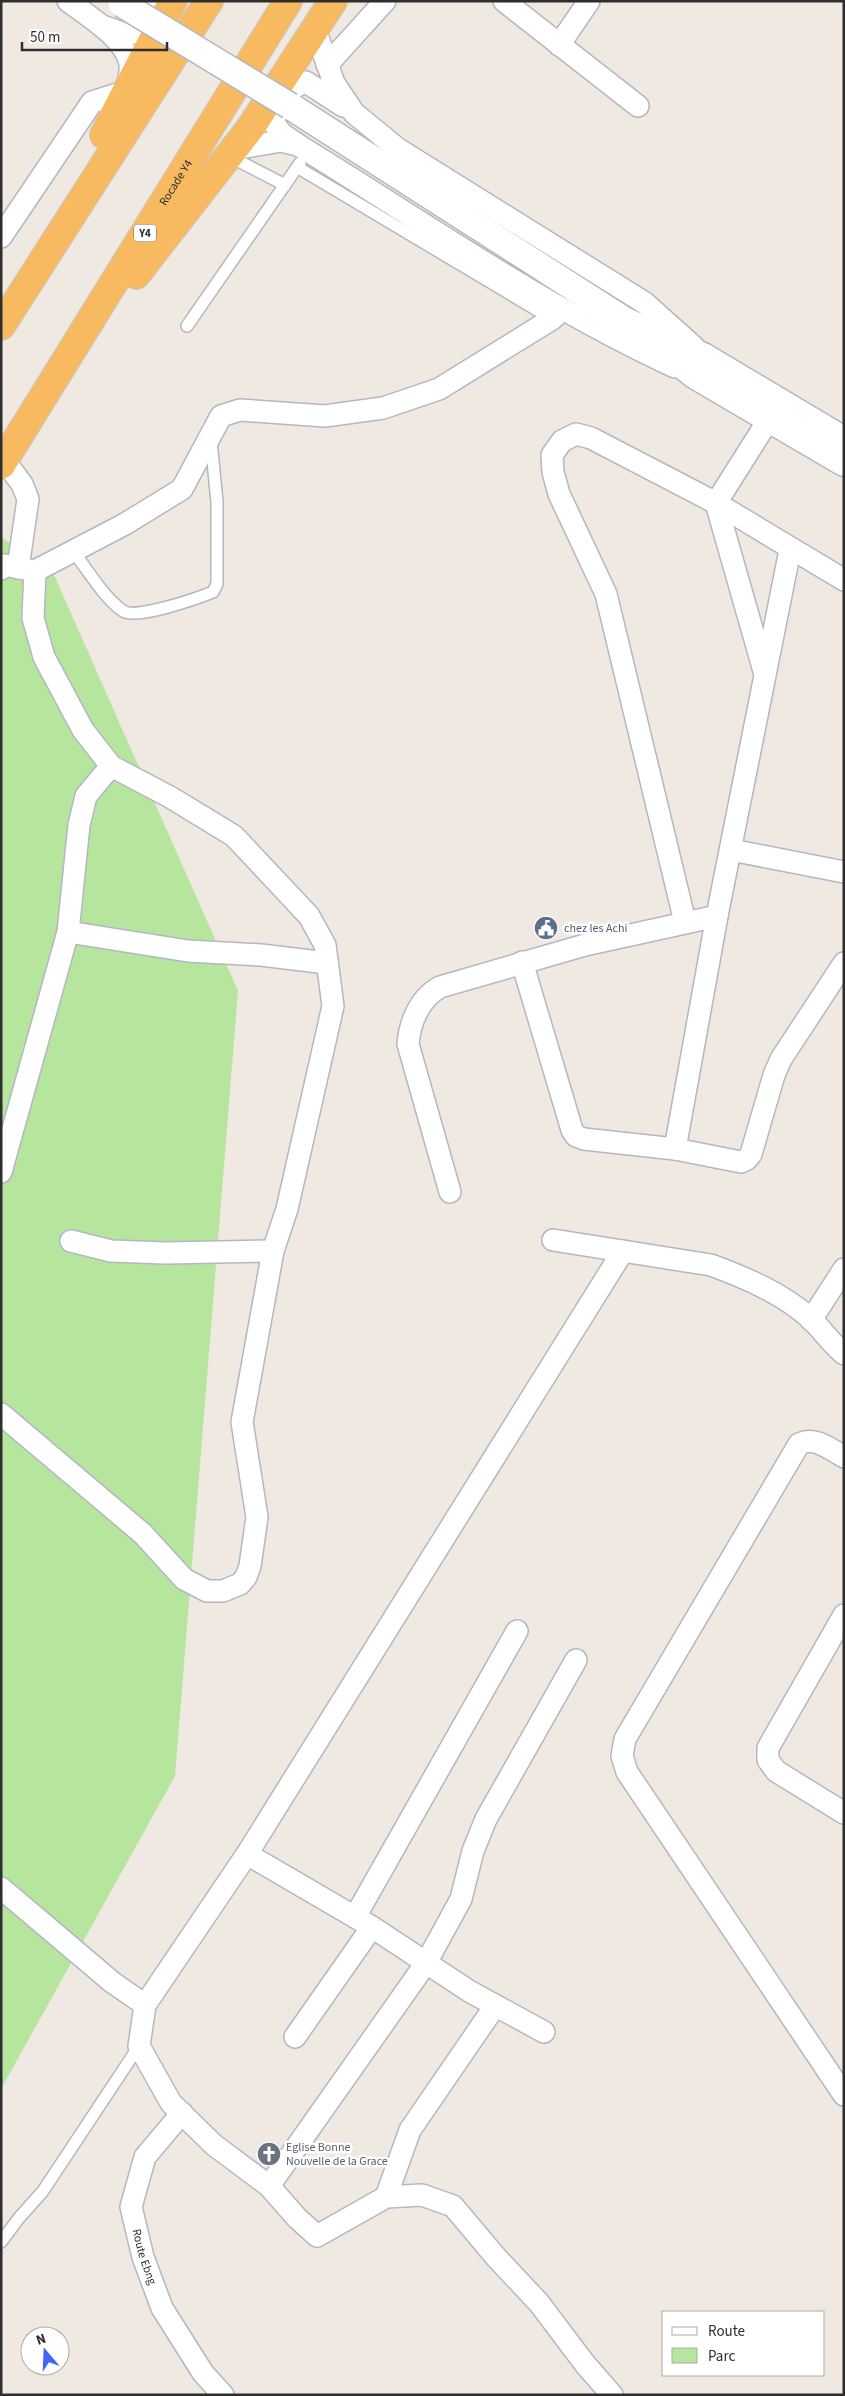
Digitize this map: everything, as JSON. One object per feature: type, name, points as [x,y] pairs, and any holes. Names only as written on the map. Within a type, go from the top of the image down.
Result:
[{"type":"highway","points":[[20,294],[173,1]]},
{"type":"highway","points":[[1,326],[209,1]]},
{"type":"highway","name":"Rocade Y4","points":[[3,462],[288,1]]},
{"type":"highway","points":[[89,325],[146,263],[232,152],[333,1]]},
{"type":"street","points":[[1,237],[92,102],[127,91],[130,64],[121,46],[102,26],[68,1]]},
{"type":"street","points":[[102,26],[122,33],[134,33],[150,10],[150,1]]},
{"type":"street","points":[[327,65],[385,1]]},
{"type":"street","points":[[504,1],[638,106]]},
{"type":"street","points":[[560,44],[589,1]]},
{"type":"street","points":[[119,3],[290,106],[574,290],[698,366],[769,419],[844,463]]},
{"type":"street","points":[[315,29],[334,83],[354,113]]},
{"type":"street","points":[[301,154],[273,122],[279,106],[295,85],[306,82],[354,113],[398,148],[645,303],[698,366]]},
{"type":"street","points":[[232,152],[281,141],[557,314],[620,342],[698,366],[844,440]]},
{"type":"street","points":[[18,569],[73,551],[125,524],[182,489],[210,433],[221,416],[240,410],[325,416],[383,408],[439,389],[557,314]]},
{"type":"street","points":[[765,676],[716,503],[769,419]]},
{"type":"street","points":[[685,922],[606,594],[559,494],[553,472],[552,455],[562,441],[576,434],[591,438],[716,503],[790,550],[844,580]]},
{"type":"street","points":[[1,1414],[143,1534],[184,1579],[207,1592],[223,1591],[240,1584],[250,1566],[257,1517],[242,1422],[274,1251],[287,1209],[333,1006],[325,945],[309,916],[234,836],[170,797],[111,766],[83,730],[44,657],[18,569],[28,499],[22,484],[3,462]]},
{"type":"street","points":[[676,1149],[718,916],[790,550]]},
{"type":"street","points":[[1,1172],[68,932],[79,825],[86,796],[111,766]]},
{"type":"street","points":[[731,850],[844,872]]},
{"type":"street","points":[[450,1192],[408,1044],[409,1030],[428,994],[440,987],[522,962],[685,922],[718,916]]},
{"type":"street","points":[[68,932],[188,951],[261,955],[327,963]]},
{"type":"street","points":[[522,962],[572,1130],[576,1136],[584,1139],[676,1149],[741,1162],[747,1159],[781,1059],[844,963]]},
{"type":"street","points":[[553,1240],[711,1265],[778,1296],[811,1320],[844,1354]]},
{"type":"street","points":[[71,1241],[112,1251],[165,1253],[274,1251]]},
{"type":"street","points":[[612,2395],[585,2364],[539,2303],[495,2256],[453,2206],[422,2195],[386,2197],[316,2236],[297,2218],[269,2186],[214,2145],[172,2103],[139,2046],[145,2004],[247,1854],[623,1251]]},
{"type":"street","points":[[811,1320],[844,1269]]},
{"type":"street","points":[[844,1457],[817,1442],[807,1440],[799,1444],[626,1739],[622,1756],[627,1772],[661,1825],[844,2095]]},
{"type":"street","points":[[844,1614],[838,1636],[768,1748],[768,1760],[776,1771],[844,1813]]},
{"type":"street","points":[[295,2037],[364,1922],[517,1631]]},
{"type":"street","points":[[269,2186],[426,1963],[461,1899],[473,1851],[486,1819],[576,1660]]},
{"type":"street","points":[[247,1854],[364,1922],[470,1992],[544,2032]]},
{"type":"street","points":[[1,1888],[112,1982],[145,2004]]},
{"type":"street","points":[[386,2197],[410,2130],[496,2006]]},
{"type":"street","name":"Route Ebng","points":[[182,2113],[145,2157],[131,2207],[143,2257],[162,2308],[203,2372],[223,2395]]},
{"type":"lane","points":[[232,152],[284,185]]},
{"type":"lane","points":[[187,326],[284,185],[301,154]]},
{"type":"lane","points":[[73,551],[108,597],[125,612],[138,614],[213,592],[217,584],[217,502],[210,433]]},
{"type":"lane","points":[[1,2242],[43,2191],[139,2046]]},
{"type":"green space","points":[[1,537],[54,575],[238,991],[175,1776],[1,2089]]},
{"type":"place","name":"chez les Achi","points":[[546,928]]},
{"type":"place","name":"Eglise Bonne Nouvelle de la Grace","points":[[269,2154]]}]
